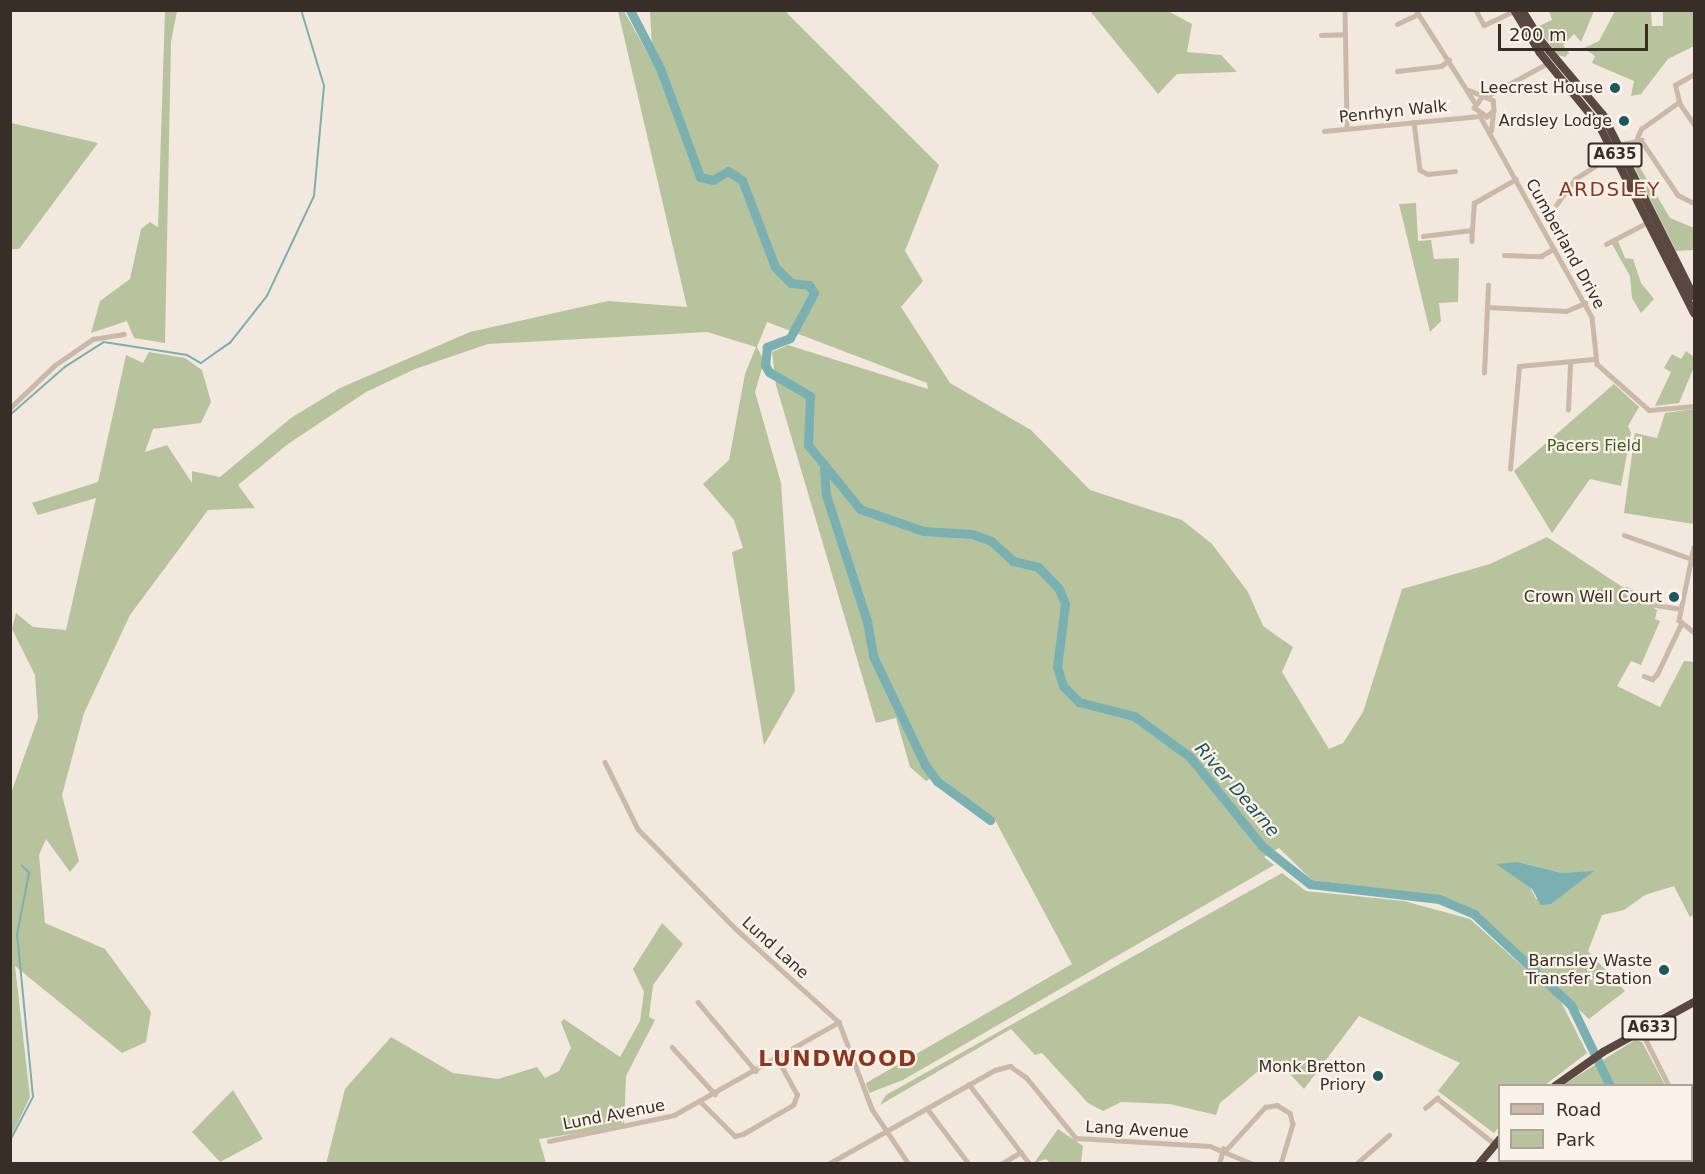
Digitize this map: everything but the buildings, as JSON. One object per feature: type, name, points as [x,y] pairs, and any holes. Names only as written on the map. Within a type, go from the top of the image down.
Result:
[{"type":"highway","name":"A635","points":[[1522,10],[1551,60],[1587,92],[1619,145],[1695,313]]},
{"type":"highway","name":"A635","points":[[1514,11],[1590,110],[1648,222],[1695,297]]},
{"type":"highway","points":[[1614,154],[1619,145]]},
{"type":"highway","name":"A633","points":[[1558,1084],[1603,1052],[1695,1002]]},
{"type":"highway","points":[[1479,1164],[1497,1142]]},
{"type":"street","points":[[1345,10],[1347,128]]},
{"type":"street","points":[[1476,10],[1485,28],[1514,11]]},
{"type":"street","points":[[1397,24],[1417,12]]},
{"type":"street","name":"Cumberland Drive","points":[[1417,12],[1469,90],[1480,116],[1491,131],[1596,326],[1594,360]]},
{"type":"street","points":[[1321,35],[1345,34]]},
{"type":"street","points":[[1397,71],[1441,66],[1449,60]]},
{"type":"street","points":[[1474,104],[1485,96],[1504,90],[1551,60]]},
{"type":"street","points":[[1695,74],[1675,85],[1679,102],[1695,124]]},
{"type":"street","points":[[1469,90],[1485,96],[1494,110]]},
{"type":"street","points":[[1491,131],[1494,110],[1504,90]]},
{"type":"street","points":[[1619,145],[1637,138],[1641,129],[1679,102]]},
{"type":"street","name":"Penrhyn Walk","points":[[1464,116],[1474,104]]},
{"type":"street","points":[[1480,116],[1494,110]]},
{"type":"street","name":"Penrhyn Walk","points":[[1324,131],[1480,116]]},
{"type":"street","points":[[1414,122],[1420,170],[1441,175],[1452,170]]},
{"type":"street","points":[[1637,138],[1678,195],[1695,203]]},
{"type":"street","points":[[1556,205],[1568,185],[1614,154]]},
{"type":"street","points":[[1472,241],[1474,203],[1516,179]]},
{"type":"street","points":[[1606,244],[1648,222]]},
{"type":"street","points":[[1423,236],[1472,230]]},
{"type":"street","points":[[1504,255],[1541,256],[1553,249]]},
{"type":"street","points":[[1484,373],[1488,285]]},
{"type":"street","points":[[1488,307],[1566,311],[1584,303]]},
{"type":"street","points":[[10,408],[55,365],[93,339],[124,334]]},
{"type":"street","points":[[1510,469],[1519,366],[1529,362],[1569,364],[1594,360],[1649,410],[1695,406]]},
{"type":"street","points":[[1568,410],[1569,364]]},
{"type":"street","points":[[1624,536],[1693,560]]},
{"type":"street","points":[[1644,676],[1652,679],[1657,674],[1680,622],[1695,547]]},
{"type":"street","points":[[1626,589],[1650,604],[1681,609]]},
{"type":"street","points":[[1680,622],[1695,632]]},
{"type":"street","name":"Lund Lane","points":[[605,762],[617,793],[646,838],[736,929],[839,1022],[864,1093],[909,1164]]},
{"type":"street","points":[[698,1002],[756,1071]]},
{"type":"street","name":"Lund Avenue","points":[[549,1141],[674,1115],[756,1071],[776,1057],[839,1022]]},
{"type":"street","points":[[1642,1032],[1668,1084]]},
{"type":"street","points":[[672,1047],[714,1094]]},
{"type":"street","points":[[701,1102],[735,1136],[793,1105],[797,1095],[776,1057]]},
{"type":"street","name":"Lang Avenue","points":[[828,1164],[969,1084],[1010,1066],[1026,1077],[1076,1138],[1225,1150],[1254,1164]]},
{"type":"street","points":[[969,1084],[1030,1164]]},
{"type":"street","points":[[1425,1108],[1437,1098],[1497,1142]]},
{"type":"street","points":[[1219,1164],[1225,1150],[1264,1107],[1277,1105],[1290,1113],[1293,1124],[1281,1164]]},
{"type":"street","points":[[927,1108],[969,1164]]},
{"type":"street","points":[[1356,1164],[1389,1135]]},
{"type":"street","points":[[1001,1164],[1021,1152]]},
{"type":"green space","points":[[165,11],[177,11],[171,42],[165,343],[134,338],[127,321],[91,333],[100,301],[130,279],[141,229],[150,222],[158,227]]},
{"type":"green space","points":[[618,11],[624,11],[653,63],[650,12],[785,11],[939,165],[905,251],[923,281],[901,307],[950,383],[1031,430],[1090,490],[1182,520],[1212,544],[1248,592],[1263,626],[1293,647],[1282,672],[1329,749],[1343,743],[1363,712],[1402,589],[1490,564],[1547,537],[1657,610],[1655,619],[1660,621],[1641,665],[1631,661],[1617,686],[1660,707],[1684,661],[1694,662],[1694,915],[1690,917],[1674,886],[1645,895],[1624,910],[1602,915],[1588,951],[1625,991],[1589,1019],[1474,914],[1439,896],[1312,880],[1279,848],[1264,857],[1274,865],[903,1080],[869,1093],[866,1083],[1072,964],[995,820],[937,775],[926,781],[910,767],[896,718],[876,723],[776,385],[772,352],[788,345],[928,389],[927,383],[767,322],[757,347],[764,361],[755,392],[781,483],[795,691],[764,745],[732,552],[743,548],[734,520],[703,484],[729,460],[745,374],[756,347],[707,332],[488,344],[415,369],[366,392],[288,444],[238,485],[255,508],[208,510],[130,615],[84,713],[62,795],[79,861],[70,872],[46,839],[39,855],[45,923],[105,949],[151,1012],[146,1042],[122,1053],[15,966],[30,1097],[11,1137],[10,796],[38,718],[35,675],[12,629],[16,613],[33,627],[66,630],[96,498],[38,515],[32,503],[98,482],[126,355],[143,363],[149,352],[185,358],[202,370],[211,402],[201,423],[153,429],[145,452],[167,445],[192,483],[192,471],[220,477],[291,418],[340,388],[470,332],[608,301],[687,307]],"holes":[[[1518,862],[1562,873],[1593,872],[1536,899]]]},
{"type":"green space","points":[[1090,11],[1168,11],[1192,24],[1187,52],[1221,55],[1237,72],[1177,74],[1158,94]]},
{"type":"green space","points":[[1549,11],[1594,11],[1581,42],[1574,34],[1563,45],[1569,53],[1565,57],[1558,55],[1537,27],[1552,20]]},
{"type":"green space","points":[[1615,11],[1655,11],[1651,12],[1652,26],[1663,26],[1663,11],[1694,11],[1694,46],[1668,59],[1641,94],[1631,96],[1634,81],[1592,63],[1595,56],[1584,48],[1599,41]]},
{"type":"green space","points":[[11,123],[98,143],[19,249],[11,249]]},
{"type":"green space","points":[[1639,166],[1670,218],[1694,228],[1694,250],[1676,251],[1635,168]]},
{"type":"green space","points":[[1416,203],[1418,241],[1431,240],[1434,259],[1459,258],[1458,302],[1439,303],[1441,321],[1430,332],[1399,204]]},
{"type":"green space","points":[[1618,241],[1625,258],[1633,259],[1641,283],[1654,299],[1641,313],[1632,298],[1630,276],[1612,244]]},
{"type":"green space","points":[[1686,351],[1694,357],[1694,367],[1679,403],[1655,406],[1671,372],[1664,368],[1672,354],[1681,359]]},
{"type":"green space","name":"Pacers Field","points":[[1614,384],[1639,407],[1628,426],[1631,433],[1621,486],[1590,479],[1552,533],[1514,471]]},
{"type":"green space","points":[[1694,409],[1694,524],[1624,513],[1635,433],[1657,438],[1665,413]]},
{"type":"green space","points":[[1282,873],[1306,891],[1404,901],[1470,919],[1560,1000],[1587,1053],[1546,1084],[1498,1084],[1498,1128],[1494,1133],[1438,1091],[1460,1063],[1359,1016],[1304,1089],[1289,1073],[1257,1072],[1220,1103],[1216,1115],[1170,1104],[1121,1102],[1103,1111],[1088,1103],[1042,1053],[1035,1055],[1011,1029],[880,1105],[886,1095]]},
{"type":"green space","points":[[662,923],[683,944],[653,985],[649,1017],[655,1020],[626,1076],[624,1126],[539,1139],[546,1163],[326,1164],[345,1089],[391,1037],[453,1073],[498,1079],[537,1067],[545,1078],[559,1071],[571,1048],[561,1022],[564,1019],[620,1057],[640,1021],[644,992],[633,969]]},
{"type":"green space","points":[[1635,1040],[1642,1042],[1664,1084],[1613,1084],[1603,1070],[1601,1061]]},
{"type":"green space","points":[[1596,1064],[1606,1084],[1565,1084]]},
{"type":"green space","points":[[233,1090],[263,1139],[220,1162],[192,1132]]},
{"type":"green space","points":[[1058,1129],[1083,1146],[1081,1163],[1050,1163],[1046,1159],[1034,1163]]},
{"type":"water","points":[[1518,862],[1562,873],[1594,871],[1551,904],[1541,905],[1532,889],[1496,864]]},
{"type":"waterway","points":[[10,415],[65,367],[104,342],[187,355],[201,363],[230,343],[267,296],[314,196],[324,86],[301,10]]},
{"type":"waterway","name":"River Dearne","points":[[630,10],[660,68],[700,177],[713,180],[728,171],[742,180],[775,267],[791,283],[809,285],[814,293],[790,338],[767,347],[765,365],[769,372],[810,396],[808,445],[860,509],[923,531],[972,534],[991,541],[1013,561],[1038,567],[1059,589],[1065,604],[1057,667],[1063,686],[1079,702],[1134,716],[1190,757],[1262,846],[1310,884],[1439,899],[1474,914],[1571,1005],[1609,1084]]},
{"type":"waterway","name":"River Dearne","points":[[824,468],[826,495],[867,621],[873,656],[925,765],[937,781],[990,820]]},
{"type":"waterway","points":[[10,1141],[33,1097],[17,935],[29,873],[22,866]]},
{"type":"place","name":"Leecrest House","points":[[1615,88]]},
{"type":"place","name":"Ardsley Lodge","points":[[1624,121]]},
{"type":"place","name":"Crown Well Court","points":[[1674,597]]},
{"type":"place","name":"Barnsley Waste Transfer Station","points":[[1664,970]]},
{"type":"place","name":"Monk Bretton Priory","points":[[1378,1076]]},
{"type":"district","name":"ARDSLEY","points":[[1610,189]]},
{"type":"district","name":"LUNDWOOD","points":[[838,1059]]}]
